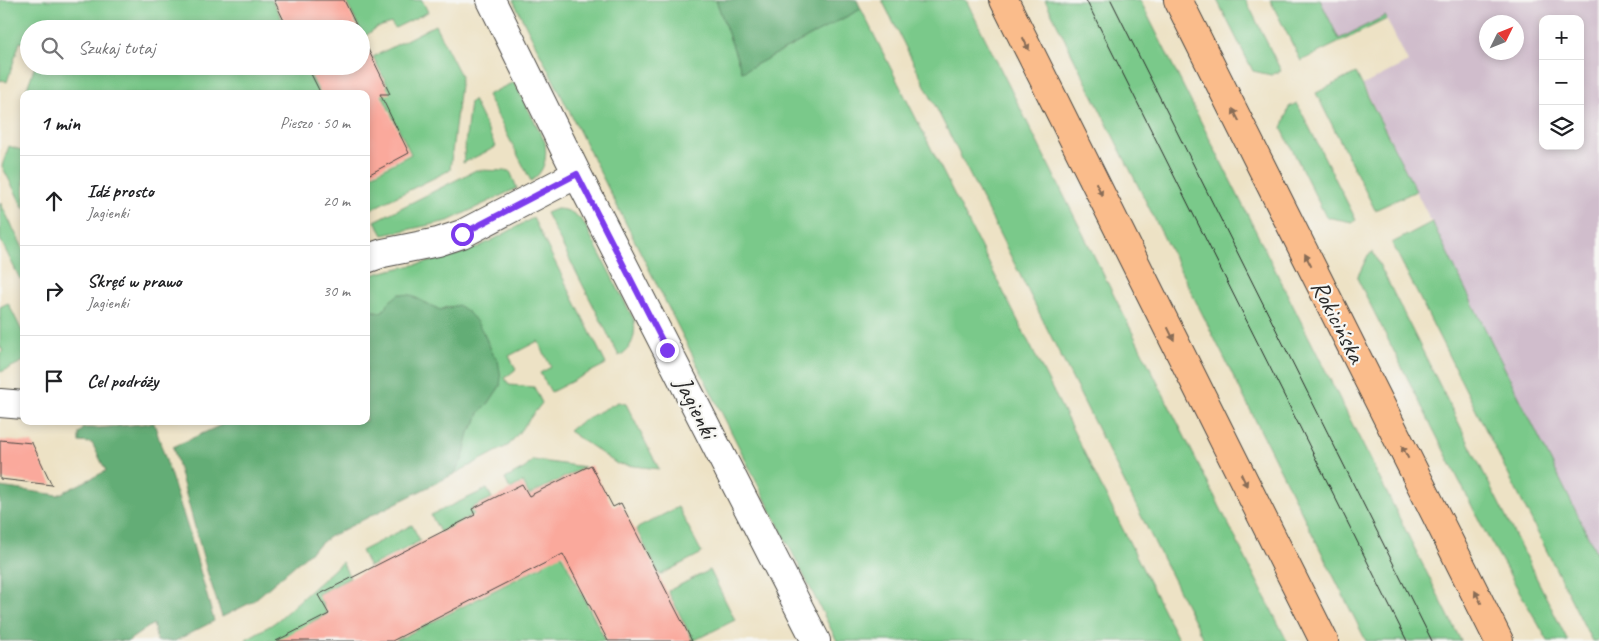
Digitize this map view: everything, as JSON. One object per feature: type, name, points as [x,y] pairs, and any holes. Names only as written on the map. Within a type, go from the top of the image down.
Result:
[{"type":"main road","points":[[1004,0],[1324,641]]},
{"type":"main road","name":"Rokicińska","points":[[1178,0],[1499,641]]},
{"type":"street","name":"Jagienki","points":[[491,0],[577,174],[816,641]]},
{"type":"street","points":[[370,258],[383,253],[438,242],[462,234],[577,174]]},
{"type":"street","points":[[0,403],[20,405]]},
{"type":"shaded area","points":[[1320,0],[1599,0],[1599,558],[1363,85],[1408,62],[1385,16],[1339,39]]},
{"type":"green space","points":[[0,0],[272,0],[282,20],[20,20],[20,42],[7,82],[0,81]]},
{"type":"green space","points":[[345,0],[422,0],[428,12],[395,28],[391,23],[376,28],[370,32],[370,20],[355,20]]},
{"type":"green space","points":[[513,0],[716,0],[742,72],[861,9],[1179,641],[837,641]]},
{"type":"green space","points":[[716,0],[857,0],[861,9],[742,72]]},
{"type":"green space","points":[[882,0],[966,0],[1287,641],[1204,641]]},
{"type":"green space","points":[[1045,0],[1140,0],[1461,641],[1366,641]]},
{"type":"green space","points":[[1217,0],[1246,0],[1281,71],[1271,75],[1253,71]]},
{"type":"green space","points":[[1270,0],[1320,0],[1339,39],[1385,16],[1387,19],[1301,61]]},
{"type":"green space","points":[[435,25],[461,76],[450,170],[370,210],[370,176],[411,154],[380,91],[388,86],[373,57]]},
{"type":"green space","points":[[1356,73],[1416,191],[1375,210],[1316,93]]},
{"type":"green space","points":[[32,75],[310,75],[318,90],[26,90]]},
{"type":"green space","points":[[514,82],[545,142],[546,154],[544,164],[536,177],[531,181],[487,95]]},
{"type":"green space","points":[[473,100],[496,147],[463,163],[470,102]]},
{"type":"green space","points":[[1297,103],[1356,220],[1352,222],[1326,217],[1282,129],[1289,107]]},
{"type":"green space","points":[[9,146],[20,150],[20,201],[2,166]]},
{"type":"green space","points":[[476,170],[510,171],[517,188],[448,221],[383,235],[375,221]]},
{"type":"green space","points":[[0,202],[20,242],[20,279],[0,239]]},
{"type":"green space","points":[[556,209],[572,213],[584,223],[634,320],[632,341],[628,349],[619,356],[546,213]]},
{"type":"green space","points":[[533,218],[606,364],[551,392],[540,373],[551,367],[538,341],[509,356],[516,369],[505,378],[509,385],[534,387],[542,403],[509,445],[454,474],[463,457],[469,432],[475,424],[479,413],[488,404],[500,386],[498,360],[493,354],[483,332],[450,306],[440,310],[410,295],[400,294],[389,302],[381,312],[370,310],[370,276],[460,254],[488,242]]},
{"type":"green space","points":[[1432,222],[1599,558],[1599,641],[1592,641],[1392,243]]},
{"type":"green space","points":[[1373,252],[1568,641],[1548,641],[1484,530],[1357,278],[1368,255]]},
{"type":"green space","points":[[399,294],[410,295],[440,310],[458,305],[476,321],[498,360],[501,378],[500,386],[488,404],[479,413],[475,424],[469,432],[463,458],[454,474],[329,537],[252,602],[222,617],[207,571],[173,447],[221,425],[370,425],[370,310],[381,312]]},
{"type":"green space","points":[[8,303],[20,327],[20,363],[1,372],[0,353],[3,351],[0,346],[0,307]]},
{"type":"green space","points":[[618,402],[626,404],[659,469],[617,464],[569,431],[580,422]]},
{"type":"green space","points":[[155,425],[191,538],[214,621],[175,641],[157,641],[153,624],[128,641],[0,641],[0,487],[58,495],[106,471],[92,443],[79,442],[79,433],[84,428]]},
{"type":"green space","points":[[533,460],[585,467],[529,495],[523,482],[510,489],[505,479],[525,468]]},
{"type":"green space","points":[[487,489],[492,498],[471,508],[474,514],[440,532],[431,515]]},
{"type":"green space","points":[[678,507],[702,553],[660,575],[636,529]]},
{"type":"green space","points":[[412,525],[420,541],[369,567],[361,551]]},
{"type":"green space","points":[[554,540],[606,641],[395,641],[544,565],[537,548]]},
{"type":"green space","points":[[342,562],[350,578],[318,594],[327,614],[310,623],[313,630],[291,641],[247,641],[246,639],[278,620]]},
{"type":"green space","points":[[710,570],[735,620],[693,641],[668,591]]},
{"type":"building","points":[[274,0],[344,0],[354,20],[284,20]]},
{"type":"building","points":[[370,53],[390,94],[380,94],[409,153],[370,174],[370,90],[319,90],[312,75],[370,75]]},
{"type":"building","points":[[0,440],[32,443],[52,485],[0,479]]},
{"type":"building","points":[[591,465],[613,507],[621,503],[692,641],[608,641],[563,554],[392,641],[276,641],[329,614],[318,595],[475,515],[472,509],[522,484],[529,496]]},
{"type":"tram line","points":[[1086,0],[1407,641]]},
{"type":"tram line","points":[[1111,0],[1432,641]]},
{"type":"route","points":[[462,234],[577,174],[667,350]]}]
